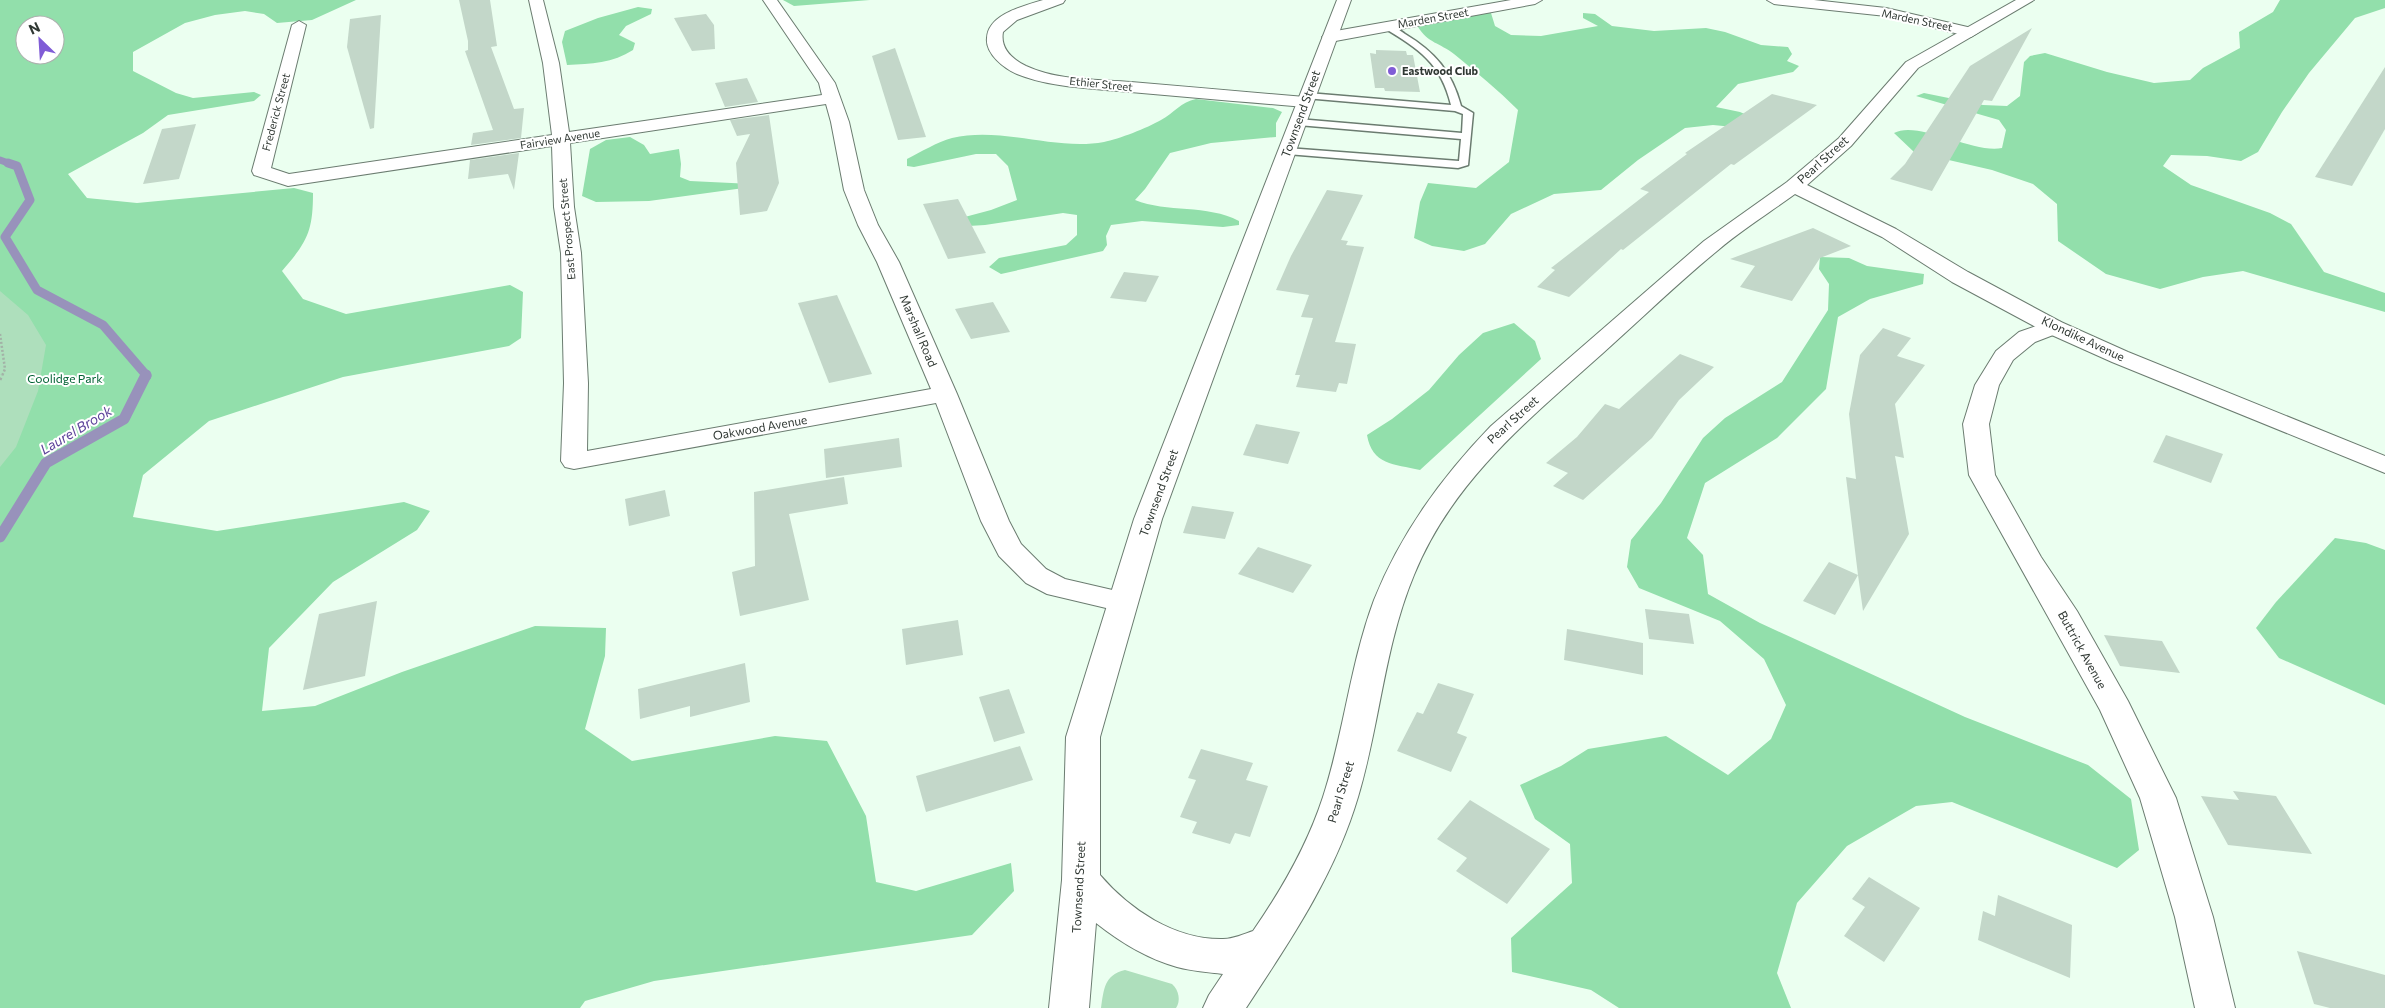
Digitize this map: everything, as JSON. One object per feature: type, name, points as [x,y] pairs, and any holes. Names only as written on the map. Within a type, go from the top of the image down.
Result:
[{"type":"street","name":"East Prospect Street","points":[[536,0],[551,63],[560,139],[564,207],[571,253],[576,383],[574,461]]},
{"type":"street","name":"Marshall Road","points":[[770,0],[792,35],[827,83],[833,98],[858,198],[868,225],[888,262],[945,394],[995,522],[1009,549],[1036,576],[1057,588],[1123,602]]},
{"type":"street","name":"Ethier Street","points":[[1058,0],[1018,14],[998,27],[994,32],[994,42],[1002,56],[1029,73],[1070,81],[1306,99]]},
{"type":"street","name":"Townsend Street","points":[[1069,1008],[1081,880],[1083,736],[1148,519],[1344,0]]},
{"type":"street","name":"Marden Street","points":[[1330,37],[1510,2],[1535,0]]},
{"type":"street","name":"Marden Street","points":[[1774,0],[1886,12],[1971,32]]},
{"type":"street","name":"Pearl Street","points":[[1223,1008],[1265,945],[1314,865],[1333,821],[1347,778],[1379,634],[1390,598],[1412,546],[1438,501],[1467,464],[1507,425],[1711,245],[1794,186],[1845,142],[1912,65],[2026,0]]},
{"type":"street","name":"Frederick Street","points":[[288,180],[261,171],[299,25]]},
{"type":"street","name":"Fairview Avenue","points":[[288,180],[833,98]]},
{"type":"street","name":"Klondike Avenue","points":[[1794,186],[1889,233],[1960,277],[2053,327],[2120,357],[2385,465]]},
{"type":"street","name":"Buttrick Avenue","points":[[2053,327],[2027,337],[2004,356],[1987,385],[1976,424],[1982,475],[2028,559],[2066,619],[2116,710],[2158,798],[2194,917],[2215,1008]]},
{"type":"street","name":"Oakwood Avenue","points":[[574,461],[945,394]]},
{"type":"street","points":[[1081,880],[1101,904],[1131,928],[1178,950],[1224,957],[1265,945]]},
{"type":"lane","points":[[1387,26],[1437,60],[1453,86],[1457,108]]},
{"type":"lane","points":[[1287,151],[1458,165],[1464,163],[1468,113],[1457,108],[1306,99]]},
{"type":"lane","points":[[1298,122],[1466,136]]},
{"type":"path","points":[[0,334],[5,369],[0,380]]},
{"type":"green space","points":[[0,0],[356,0],[312,20],[277,23],[264,14],[245,11],[215,15],[185,23],[133,52],[133,71],[176,93],[193,98],[254,92],[261,95],[254,101],[168,115],[143,133],[68,174],[87,198],[137,203],[294,188],[313,193],[312,218],[307,236],[282,271],[303,299],[346,314],[510,285],[523,292],[521,338],[509,346],[343,377],[209,421],[143,475],[133,517],[217,531],[404,502],[430,511],[417,530],[333,582],[269,648],[262,711],[315,706],[402,672],[535,626],[606,628],[605,656],[585,729],[632,761],[775,736],[827,741],[866,816],[876,882],[916,891],[1011,863],[1014,891],[972,935],[654,981],[585,1001],[580,1008],[0,1008],[0,467],[16,447],[38,391],[46,345],[28,315],[0,291]]},
{"type":"green space","points":[[783,0],[870,0],[794,6]]},
{"type":"green space","points":[[2280,0],[2385,0],[2385,8],[2355,18],[2309,73],[2282,112],[2258,152],[2241,161],[2207,156],[2171,155],[2163,166],[2191,185],[2270,213],[2291,224],[2324,272],[2385,293],[2385,312],[2243,271],[2203,277],[2160,289],[2106,274],[2058,241],[2057,204],[2033,184],[1992,170],[1914,152],[1894,133],[1904,130],[1917,131],[1990,149],[2002,148],[2006,130],[1999,120],[1916,96],[1924,93],[1983,105],[2007,106],[2020,96],[2024,62],[2030,56],[2045,53],[2107,72],[2154,83],[2190,80],[2203,68],[2240,48],[2239,32],[2273,12]]},
{"type":"green space","points":[[638,7],[652,9],[651,14],[626,26],[619,35],[635,43],[633,50],[610,60],[567,65],[562,42],[565,31],[598,18]]},
{"type":"green space","points":[[1480,12],[1491,13],[1495,26],[1511,35],[1541,36],[1598,26],[1583,18],[1583,13],[1595,14],[1612,26],[1654,31],[1706,28],[1725,32],[1761,45],[1788,47],[1792,54],[1787,61],[1799,66],[1793,72],[1738,84],[1716,107],[1740,112],[1760,121],[1754,129],[1713,125],[1685,128],[1638,160],[1601,190],[1554,194],[1511,214],[1485,244],[1464,251],[1432,246],[1414,238],[1420,202],[1428,183],[1476,188],[1509,162],[1518,110],[1495,88],[1449,50],[1426,36],[1418,27],[1429,21]]},
{"type":"green space","points":[[1196,99],[1273,108],[1282,112],[1276,123],[1276,137],[1211,143],[1170,153],[1135,200],[1160,206],[1214,212],[1239,221],[1239,225],[1223,227],[1142,221],[1111,225],[1106,236],[1107,245],[1103,251],[1001,274],[989,267],[999,258],[1066,245],[1077,235],[1077,215],[1063,213],[985,225],[952,227],[961,218],[991,210],[1017,200],[1008,166],[996,154],[976,154],[914,167],[907,166],[907,159],[935,145],[952,138],[971,135],[1009,136],[1047,142],[1085,144],[1104,142],[1125,136],[1148,126],[1166,117],[1182,105]]},
{"type":"green space","points":[[630,137],[644,145],[650,154],[679,149],[680,177],[690,181],[752,184],[751,187],[649,201],[596,202],[582,196],[590,149],[606,140]]},
{"type":"green space","name":"Coolidge Park","points":[[0,160],[103,325],[0,537]]},
{"type":"green space","points":[[1820,257],[1849,258],[1867,266],[1924,274],[1923,284],[1870,299],[1838,317],[1826,389],[1777,438],[1705,483],[1687,538],[1703,555],[1708,594],[1760,623],[1965,717],[2088,765],[2131,799],[2139,850],[2117,868],[1952,802],[1916,806],[1847,846],[1797,903],[1777,973],[1791,1008],[1619,1008],[1591,990],[1512,972],[1511,938],[1572,883],[1570,844],[1535,819],[1520,785],[1561,766],[1588,749],[1666,736],[1728,775],[1771,739],[1786,705],[1764,659],[1720,621],[1639,588],[1627,567],[1631,540],[1661,503],[1703,438],[1725,418],[1782,382],[1828,310],[1829,284],[1819,269]]},
{"type":"green space","points":[[1514,323],[1535,341],[1541,359],[1420,470],[1386,462],[1379,458],[1370,445],[1367,435],[1392,419],[1429,390],[1459,355],[1483,333]]},
{"type":"green space","points":[[2335,538],[2366,543],[2385,550],[2385,705],[2279,658],[2256,628],[2276,602]]},
{"type":"green space","points":[[1125,970],[1172,984],[1178,996],[1176,1008],[1101,1008],[1104,989],[1109,979],[1118,972]]},
{"type":"building","points":[[459,0],[490,0],[497,46],[491,47],[514,109],[524,108],[521,138],[471,145],[473,133],[493,130],[465,51],[468,50],[468,41]]},
{"type":"building","points":[[706,14],[714,25],[715,49],[692,51],[674,18]]},
{"type":"building","points":[[381,15],[374,128],[370,129],[347,47],[350,19]]},
{"type":"building","points":[[2032,28],[1992,101],[1984,100],[1932,191],[1890,179],[1905,164],[1970,66]]},
{"type":"building","points":[[895,48],[926,137],[898,140],[872,56]]},
{"type":"building","name":"Eastwood Club","points":[[1376,50],[1406,51],[1407,55],[1413,55],[1420,92],[1385,91],[1384,88],[1375,88],[1370,53],[1376,54]]},
{"type":"building","points":[[2385,67],[2385,129],[2352,186],[2315,177]]},
{"type":"building","points":[[747,78],[758,102],[725,107],[715,83]]},
{"type":"building","points":[[1772,94],[1817,105],[1734,165],[1731,164],[1623,250],[1621,249],[1569,297],[1537,287],[1555,270],[1551,268],[1649,192],[1640,189],[1687,154],[1685,153]]},
{"type":"building","points":[[769,115],[779,183],[767,211],[740,215],[736,163],[750,134],[737,136],[730,120]]},
{"type":"building","points":[[196,124],[179,179],[143,184],[162,129]]},
{"type":"building","points":[[519,153],[514,190],[508,174],[468,179],[470,160]]},
{"type":"building","points":[[1327,190],[1363,195],[1341,240],[1348,241],[1346,245],[1364,247],[1335,342],[1356,344],[1347,384],[1339,383],[1336,392],[1296,387],[1300,375],[1295,375],[1313,318],[1301,317],[1309,295],[1276,290],[1291,256]]},
{"type":"building","points":[[958,199],[986,253],[948,259],[923,204]]},
{"type":"building","points":[[1813,228],[1851,246],[1820,258],[1792,301],[1740,287],[1755,266],[1730,259]]},
{"type":"building","points":[[1124,272],[1159,276],[1146,302],[1110,298]]},
{"type":"building","points":[[837,295],[872,374],[829,383],[798,303]]},
{"type":"building","points":[[993,302],[1010,332],[971,339],[955,309]]},
{"type":"building","points":[[1883,328],[1911,338],[1897,356],[1925,365],[1895,404],[1904,458],[1895,456],[1909,534],[1863,611],[1846,477],[1856,479],[1849,414],[1860,355]]},
{"type":"building","points":[[1680,354],[1714,367],[1679,400],[1652,438],[1583,500],[1553,486],[1568,473],[1546,463],[1577,437],[1605,404],[1619,409]]},
{"type":"building","points":[[1256,424],[1300,432],[1288,464],[1243,455]]},
{"type":"building","points":[[2166,435],[2223,454],[2211,483],[2153,462]]},
{"type":"building","points":[[899,438],[902,467],[826,478],[824,449]]},
{"type":"building","points":[[844,477],[848,504],[789,514],[809,600],[740,616],[732,572],[755,566],[754,492]]},
{"type":"building","points":[[665,490],[670,516],[629,526],[625,499]]},
{"type":"building","points":[[1192,506],[1234,512],[1225,539],[1183,533]]},
{"type":"building","points":[[1258,547],[1312,565],[1293,593],[1238,574]]},
{"type":"building","points":[[1829,562],[1858,575],[1835,615],[1803,601]]},
{"type":"building","points":[[377,601],[365,676],[303,690],[319,614]]},
{"type":"building","points":[[1645,609],[1689,614],[1694,644],[1649,639]]},
{"type":"building","points":[[958,620],[963,655],[906,665],[902,629]]},
{"type":"building","points":[[1567,629],[1643,643],[1643,675],[1564,660]]},
{"type":"building","points":[[2104,635],[2162,641],[2180,673],[2120,666]]},
{"type":"building","points":[[745,663],[750,702],[690,717],[690,706],[640,719],[638,689]]},
{"type":"building","points":[[1438,683],[1474,694],[1457,733],[1467,737],[1451,772],[1397,751],[1417,712],[1423,714]]},
{"type":"building","points":[[1009,689],[1025,733],[994,742],[979,697]]},
{"type":"building","points":[[1020,746],[1033,780],[926,812],[916,776]]},
{"type":"building","points":[[1201,749],[1253,763],[1246,780],[1268,786],[1250,837],[1235,833],[1230,844],[1192,833],[1197,822],[1180,817],[1196,780],[1188,778]]},
{"type":"building","points":[[2233,791],[2276,796],[2312,854],[2228,845],[2201,796],[2239,800]]},
{"type":"building","points":[[1470,800],[1550,849],[1507,904],[1456,871],[1467,858],[1437,839]]},
{"type":"building","points":[[1869,877],[1920,908],[1884,962],[1844,936],[1865,907],[1852,899]]},
{"type":"building","points":[[1998,895],[2072,925],[2070,978],[1978,940],[1983,911],[1995,916]]},
{"type":"building","points":[[2297,951],[2385,975],[2385,1008],[2330,1008],[2314,1004]]},
{"type":"waterway","name":"Laurel Brook","points":[[0,160],[11,164]]},
{"type":"waterway","name":"Laurel Brook","points":[[11,164],[17,166],[30,200],[5,237],[37,290],[103,325],[147,376]]},
{"type":"waterway","name":"Laurel Brook","points":[[0,537],[46,463],[124,419],[146,375]]},
{"type":"place","name":"Eastwood Club","points":[[1392,71]]}]
